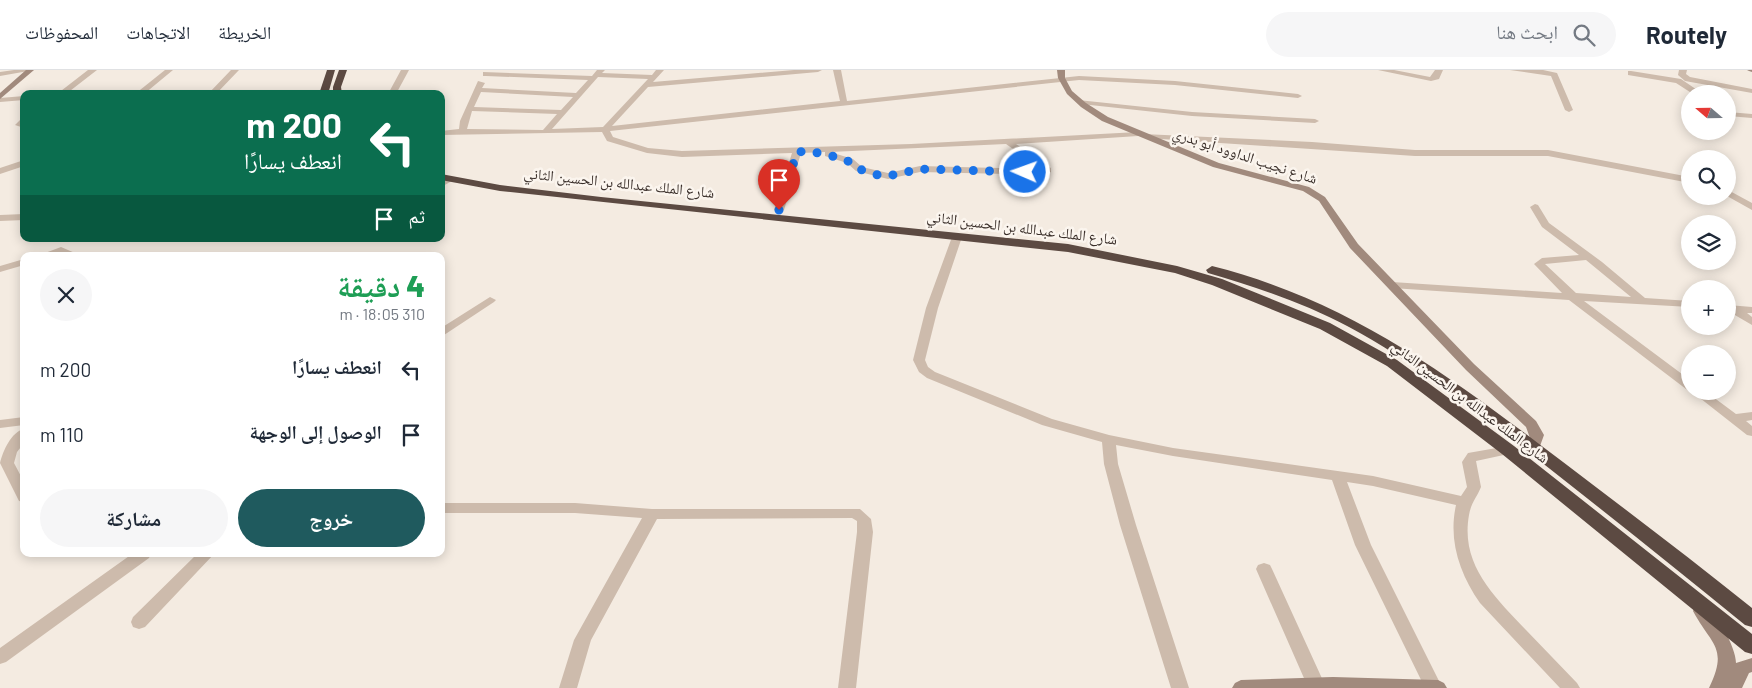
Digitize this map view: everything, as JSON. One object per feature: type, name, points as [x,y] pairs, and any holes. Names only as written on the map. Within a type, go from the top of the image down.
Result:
[{"type":"highway","points":[[324,90],[331,70]]},
{"type":"highway","points":[[337,90],[343,70]]},
{"type":"highway","name":"شارع الملك عبدالله بن الحسين الثاني","points":[[445,168],[521,182],[690,205]]},
{"type":"highway","name":"شارع الملك عبدالله بن الحسين الثاني","points":[[445,180],[500,188],[690,205],[1097,252],[1177,270],[1287,309],[1325,326],[1392,363],[1508,450],[1752,646]]},
{"type":"highway","name":"شارع الملك عبدالله بن الحسين الثاني","points":[[726,209],[779,210],[1102,244],[1177,260],[1219,272],[1297,300],[1369,332],[1412,359],[1529,445],[1752,619]]},
{"type":"street","points":[[0,74],[30,70]]},
{"type":"street","points":[[0,99],[30,70]]},
{"type":"street","points":[[66,90],[93,70]]},
{"type":"street","points":[[144,90],[169,70]]},
{"type":"street","points":[[216,90],[235,70]]},
{"type":"street","points":[[394,90],[405,70]]},
{"type":"street","points":[[740,78],[742,70]]},
{"type":"street","points":[[647,85],[818,70]]},
{"type":"street","points":[[838,70],[844,103]]},
{"type":"street","points":[[1382,70],[1431,79],[1436,77],[1439,70]]},
{"type":"street","points":[[1514,70],[1554,75],[1569,110]]},
{"type":"street","points":[[1683,70],[1682,75],[1688,79],[1752,91]]},
{"type":"street","points":[[463,131],[477,90],[489,72],[658,73]]},
{"type":"street","points":[[605,129],[658,73]]},
{"type":"street","points":[[1631,73],[1678,81],[1684,85]]},
{"type":"street","points":[[545,132],[597,74]]},
{"type":"street","points":[[445,133],[463,131],[545,132],[605,129],[844,103],[1061,75],[1139,80],[1298,96]]},
{"type":"street","name":"شارع نجيب الداوود أبو بدري","points":[[1061,75],[1080,102],[1105,119],[1216,165],[1306,189],[1316,194],[1333,212],[1354,246],[1470,367],[1531,424],[1537,432],[1538,438],[1535,443],[1529,445]]},
{"type":"street","points":[[477,90],[578,95]]},
{"type":"street","points":[[0,99],[20,98]]},
{"type":"street","points":[[1080,102],[1205,115],[1253,116],[1315,121]]},
{"type":"street","points":[[469,109],[563,112]]},
{"type":"street","points":[[1736,115],[1752,116]]},
{"type":"street","points":[[605,129],[606,135],[616,141],[637,148],[669,154],[797,152],[1142,135],[1312,144],[1415,153],[1548,153],[1681,178]]},
{"type":"street","points":[[809,151],[845,159],[859,169],[888,176],[920,169],[1044,172],[1048,170],[1008,142]]},
{"type":"street","points":[[779,210],[797,152]]},
{"type":"street","points":[[0,171],[20,164]]},
{"type":"street","points":[[1736,198],[1752,207]]},
{"type":"street","points":[[1536,207],[1545,225],[1589,257],[1641,300]]},
{"type":"street","points":[[0,218],[20,217]]},
{"type":"street","points":[[957,237],[932,308],[920,360],[923,369],[931,375],[1048,422],[1108,439],[1338,477],[1373,481],[1464,502]]},
{"type":"street","points":[[1589,257],[1539,263],[1574,298],[1681,379]]},
{"type":"street","points":[[0,269],[20,263]]},
{"type":"street","points":[[1392,285],[1681,303]]},
{"type":"street","points":[[445,331],[490,300]]},
{"type":"street","points":[[1736,309],[1752,310]]},
{"type":"street","points":[[1736,312],[1752,322]]},
{"type":"street","points":[[1709,400],[1752,432]]},
{"type":"street","points":[[1732,418],[1752,416]]},
{"type":"street","points":[[0,424],[20,422]]},
{"type":"street","points":[[20,438],[10,450],[7,463],[20,489]]},
{"type":"street","points":[[1108,439],[1111,464],[1128,524],[1180,688]]},
{"type":"street","points":[[1508,450],[1473,456],[1470,459],[1468,464],[1475,482],[1474,488],[1464,502],[1460,524],[1464,551],[1474,584],[1571,688]]},
{"type":"street","points":[[1241,688],[1316,685],[1435,688],[1370,560],[1338,477]]},
{"type":"street","points":[[445,508],[575,508],[652,514],[854,513],[864,519],[865,532],[848,688]]},
{"type":"street","points":[[568,688],[583,640],[652,514]]},
{"type":"street","points":[[0,657],[139,557]]},
{"type":"street","points":[[140,622],[203,557]]},
{"type":"street","points":[[1264,569],[1316,685]]},
{"type":"street","points":[[1697,602],[1702,613],[1725,645],[1728,668],[1725,687]]},
{"type":"street","points":[[1725,687],[1743,667],[1752,665]]},
{"type":"route","points":[[779,210],[797,152],[809,151],[828,154],[850,161],[859,169],[881,176],[920,169],[1025,172]]}]
